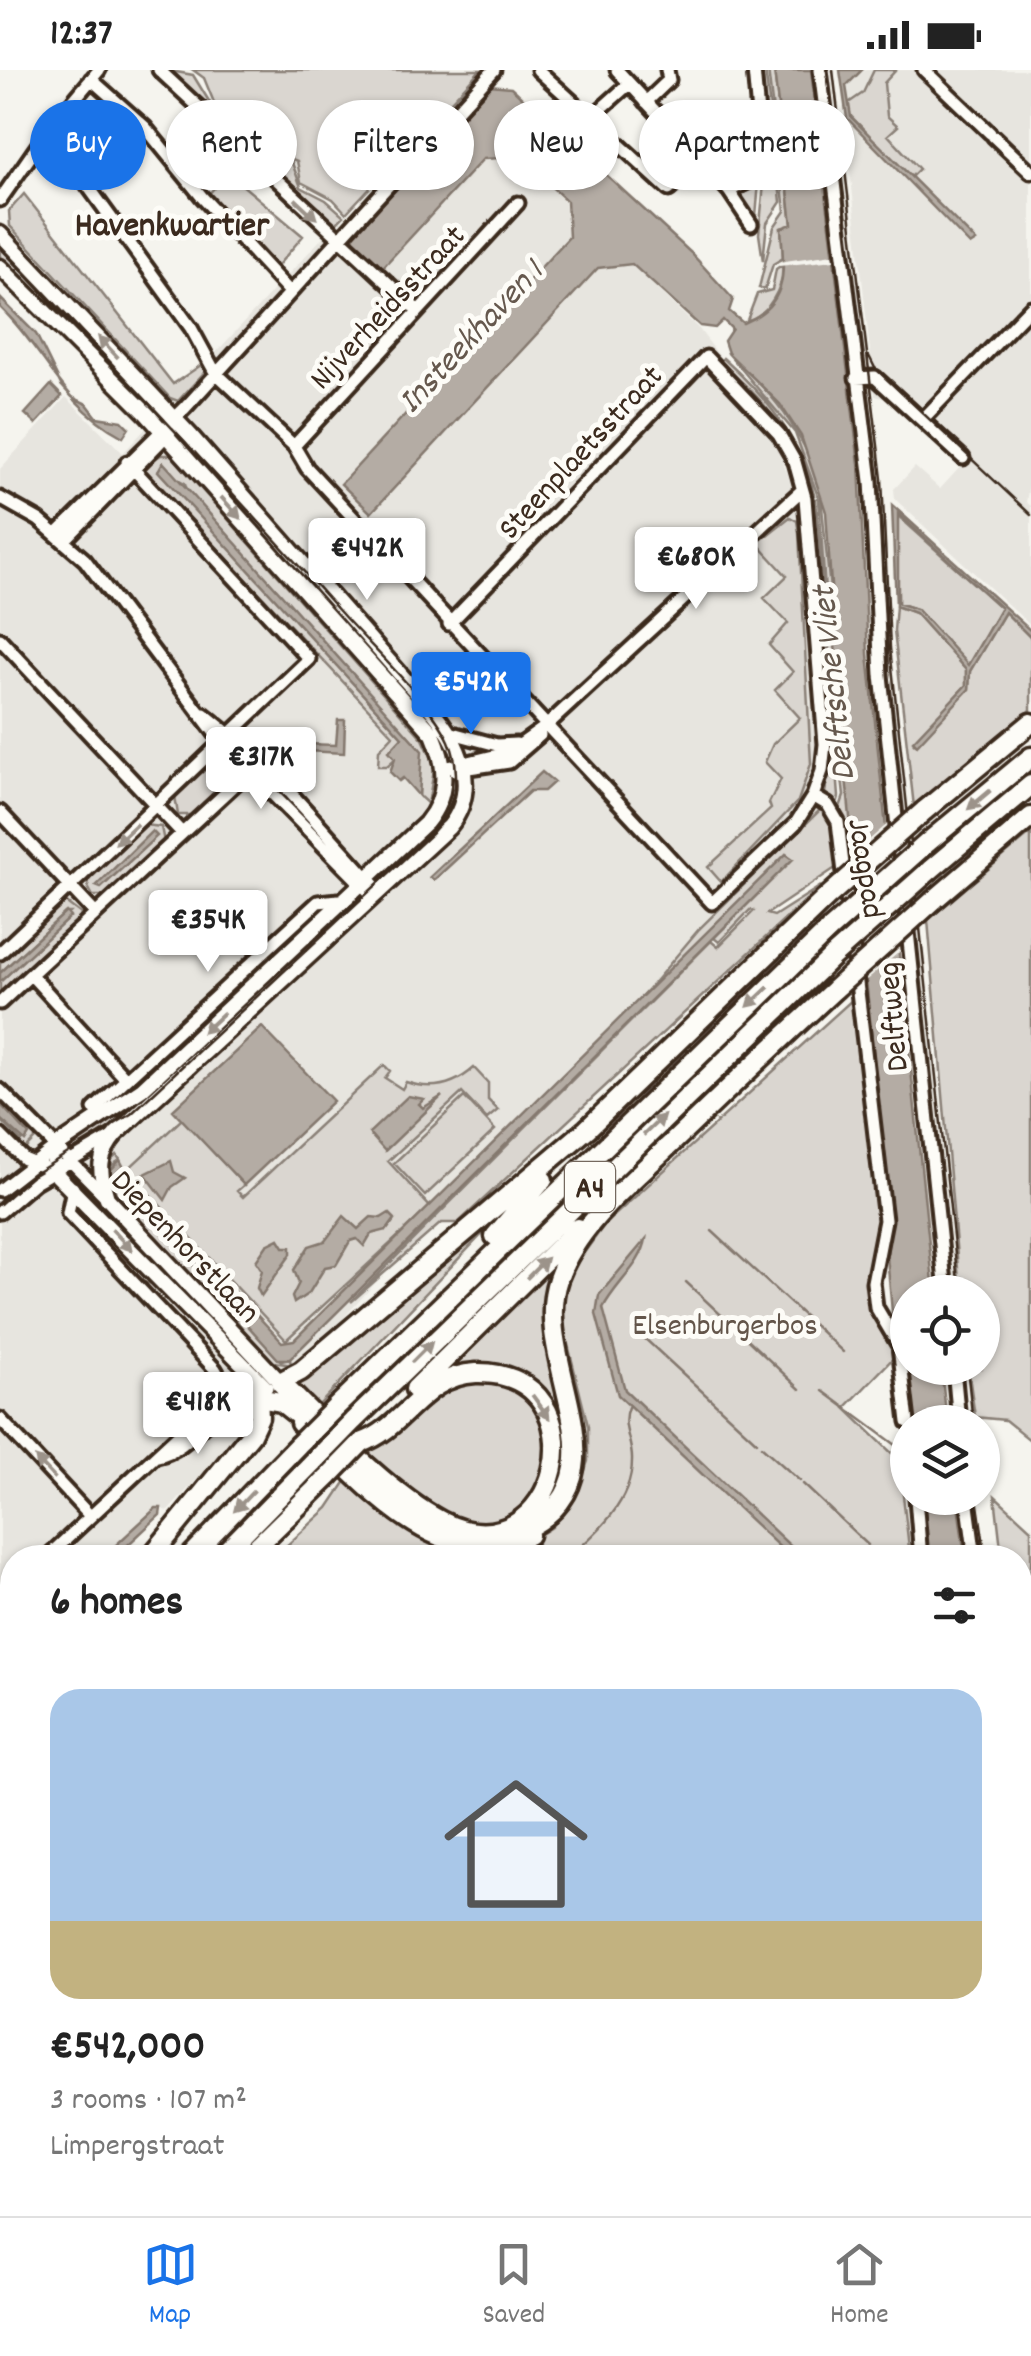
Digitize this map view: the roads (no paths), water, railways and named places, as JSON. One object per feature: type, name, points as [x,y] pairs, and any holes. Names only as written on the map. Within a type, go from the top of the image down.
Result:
[{"type":"highway","name":"A4","points":[[262,1385],[300,1371],[587,1129],[826,898],[1031,723]]},
{"type":"highway","name":"A4","points":[[202,1545],[455,1288],[829,930],[1031,757]]},
{"type":"highway","name":"A4","points":[[233,1545],[353,1421],[832,958],[1031,785]]},
{"type":"highway","name":"A4","points":[[259,1545],[584,1222],[619,1194],[835,989],[1028,821]]},
{"type":"highway","name":"A4","points":[[455,1288],[587,1129]]},
{"type":"highway","name":"A4","points":[[262,1385],[425,1524],[460,1539],[499,1540],[525,1530],[548,1513],[572,1476],[576,1442],[552,1314],[556,1283],[577,1243],[619,1194]]},
{"type":"highway","name":"A4","points":[[262,1385],[414,1503],[461,1528],[498,1529],[525,1516],[547,1491],[557,1456],[553,1427],[540,1403],[516,1382],[485,1373],[462,1374],[436,1385],[368,1439]]},
{"type":"highway","points":[[160,1545],[255,1428],[262,1385]]},
{"type":"main road","points":[[0,234],[174,419],[452,733],[463,766],[464,790],[454,820],[116,1134],[100,1163],[106,1198]]},
{"type":"main road","points":[[0,267],[163,432],[433,734],[444,768],[444,786],[436,811],[156,1076],[54,1148],[54,1171]]},
{"type":"main road","name":"Diepenhorstlaan","points":[[54,1171],[262,1385]]},
{"type":"main road","name":"Diepenhorstlaan","points":[[106,1198],[262,1385]]},
{"type":"street","points":[[159,70],[418,312]]},
{"type":"street","points":[[61,537],[163,432],[494,70]]},
{"type":"street","points":[[538,70],[572,100]]},
{"type":"street","points":[[617,70],[644,100]]},
{"type":"street","points":[[648,100],[669,80],[667,70]]},
{"type":"street","points":[[751,224],[729,191],[756,178],[763,169],[754,70]]},
{"type":"street","name":"Delftweg","points":[[820,70],[874,519],[880,674],[944,1275]]},
{"type":"street","points":[[924,70],[1031,172]]},
{"type":"street","points":[[74,100],[95,75],[289,291]]},
{"type":"street","points":[[611,100],[629,84]]},
{"type":"street","points":[[619,143],[639,162]]},
{"type":"street","points":[[0,200],[6,183],[30,153]]},
{"type":"street","points":[[91,190],[200,342],[215,372],[294,446],[307,468],[449,624],[712,904],[796,824],[813,796]]},
{"type":"street","name":"Nijverheidsstraat","points":[[294,446],[518,203]]},
{"type":"street","points":[[922,420],[1031,307]]},
{"type":"street","name":"Jaagpad","points":[[706,357],[779,434],[795,462],[802,490],[825,744],[813,796],[828,804],[838,822],[884,1220],[872,1282],[876,1307],[899,1346],[906,1405]]},
{"type":"street","name":"Steenplaetsstraat","points":[[449,624],[706,357]]},
{"type":"street","points":[[856,378],[875,377],[964,458]]},
{"type":"street","points":[[0,953],[310,659],[130,465]]},
{"type":"street","points":[[444,768],[509,762],[521,755],[545,727],[802,490]]},
{"type":"street","points":[[0,498],[61,537],[85,560],[198,710],[250,770],[363,879]]},
{"type":"street","points":[[0,639],[181,832]]},
{"type":"street","points":[[463,766],[510,752],[545,727]]},
{"type":"street","points":[[452,733],[497,745],[520,743]]},
{"type":"street","points":[[227,739],[261,760],[377,894]]},
{"type":"street","points":[[0,1004],[261,760]]},
{"type":"street","points":[[0,812],[95,913]]},
{"type":"street","points":[[94,1109],[318,902],[340,900]]},
{"type":"street","points":[[31,975],[126,1079],[124,1102]]},
{"type":"street","name":"Diepenhorstlaan","points":[[0,1090],[106,1198]]},
{"type":"street","points":[[0,1212],[54,1171],[116,1134]]},
{"type":"street","name":"Diepenhorstlaan","points":[[0,1135],[20,1156],[54,1171]]},
{"type":"street","points":[[0,1190],[54,1148]]},
{"type":"street","name":"Diepenhorstlaan","points":[[73,1188],[68,1213],[215,1368],[222,1381],[221,1396]]},
{"type":"street","name":"Diepenhorstlaan","points":[[137,1287],[173,1290]]},
{"type":"street","points":[[60,1545],[221,1396],[262,1385]]},
{"type":"street","points":[[157,1456],[174,1451],[225,1404],[262,1385]]},
{"type":"street","points":[[0,1419],[90,1516]]},
{"type":"street","points":[[917,1515],[920,1545]]},
{"type":"street","points":[[969,1515],[973,1545]]},
{"type":"waterway","points":[[712,1231],[843,1352]]},
{"type":"waterway","points":[[686,1282],[800,1389]]},
{"type":"waterway","points":[[642,1336],[757,1442]]},
{"type":"waterway","points":[[823,1391],[890,1441]]},
{"type":"waterway","points":[[582,1545],[611,1515],[626,1490],[632,1461],[625,1421],[628,1407]]},
{"type":"waterway","points":[[761,1446],[800,1481]]},
{"type":"waterway","points":[[803,1484],[868,1545]]},
{"type":"tram line","points":[[833,70],[882,479],[890,648],[957,1275]]},
{"type":"tram line","points":[[0,245],[415,693],[449,741],[456,778],[451,802],[432,833],[131,1114],[31,1176],[0,1204]]},
{"type":"tram line","points":[[869,356],[875,368],[1031,515]]},
{"type":"tram line","points":[[969,1385],[971,1405]]},
{"type":"tram line","points":[[980,1515],[984,1545]]},
{"type":"district","name":"Havenkwartier","points":[[172,223]]},
{"type":"water label","name":"Insteekhaven 1","points":[[469,335]]},
{"type":"water label","name":"Delftsche Vliet","points":[[831,684]]},
{"type":"park label","name":"Elsenburgerbos","points":[[725,1323]]}]
